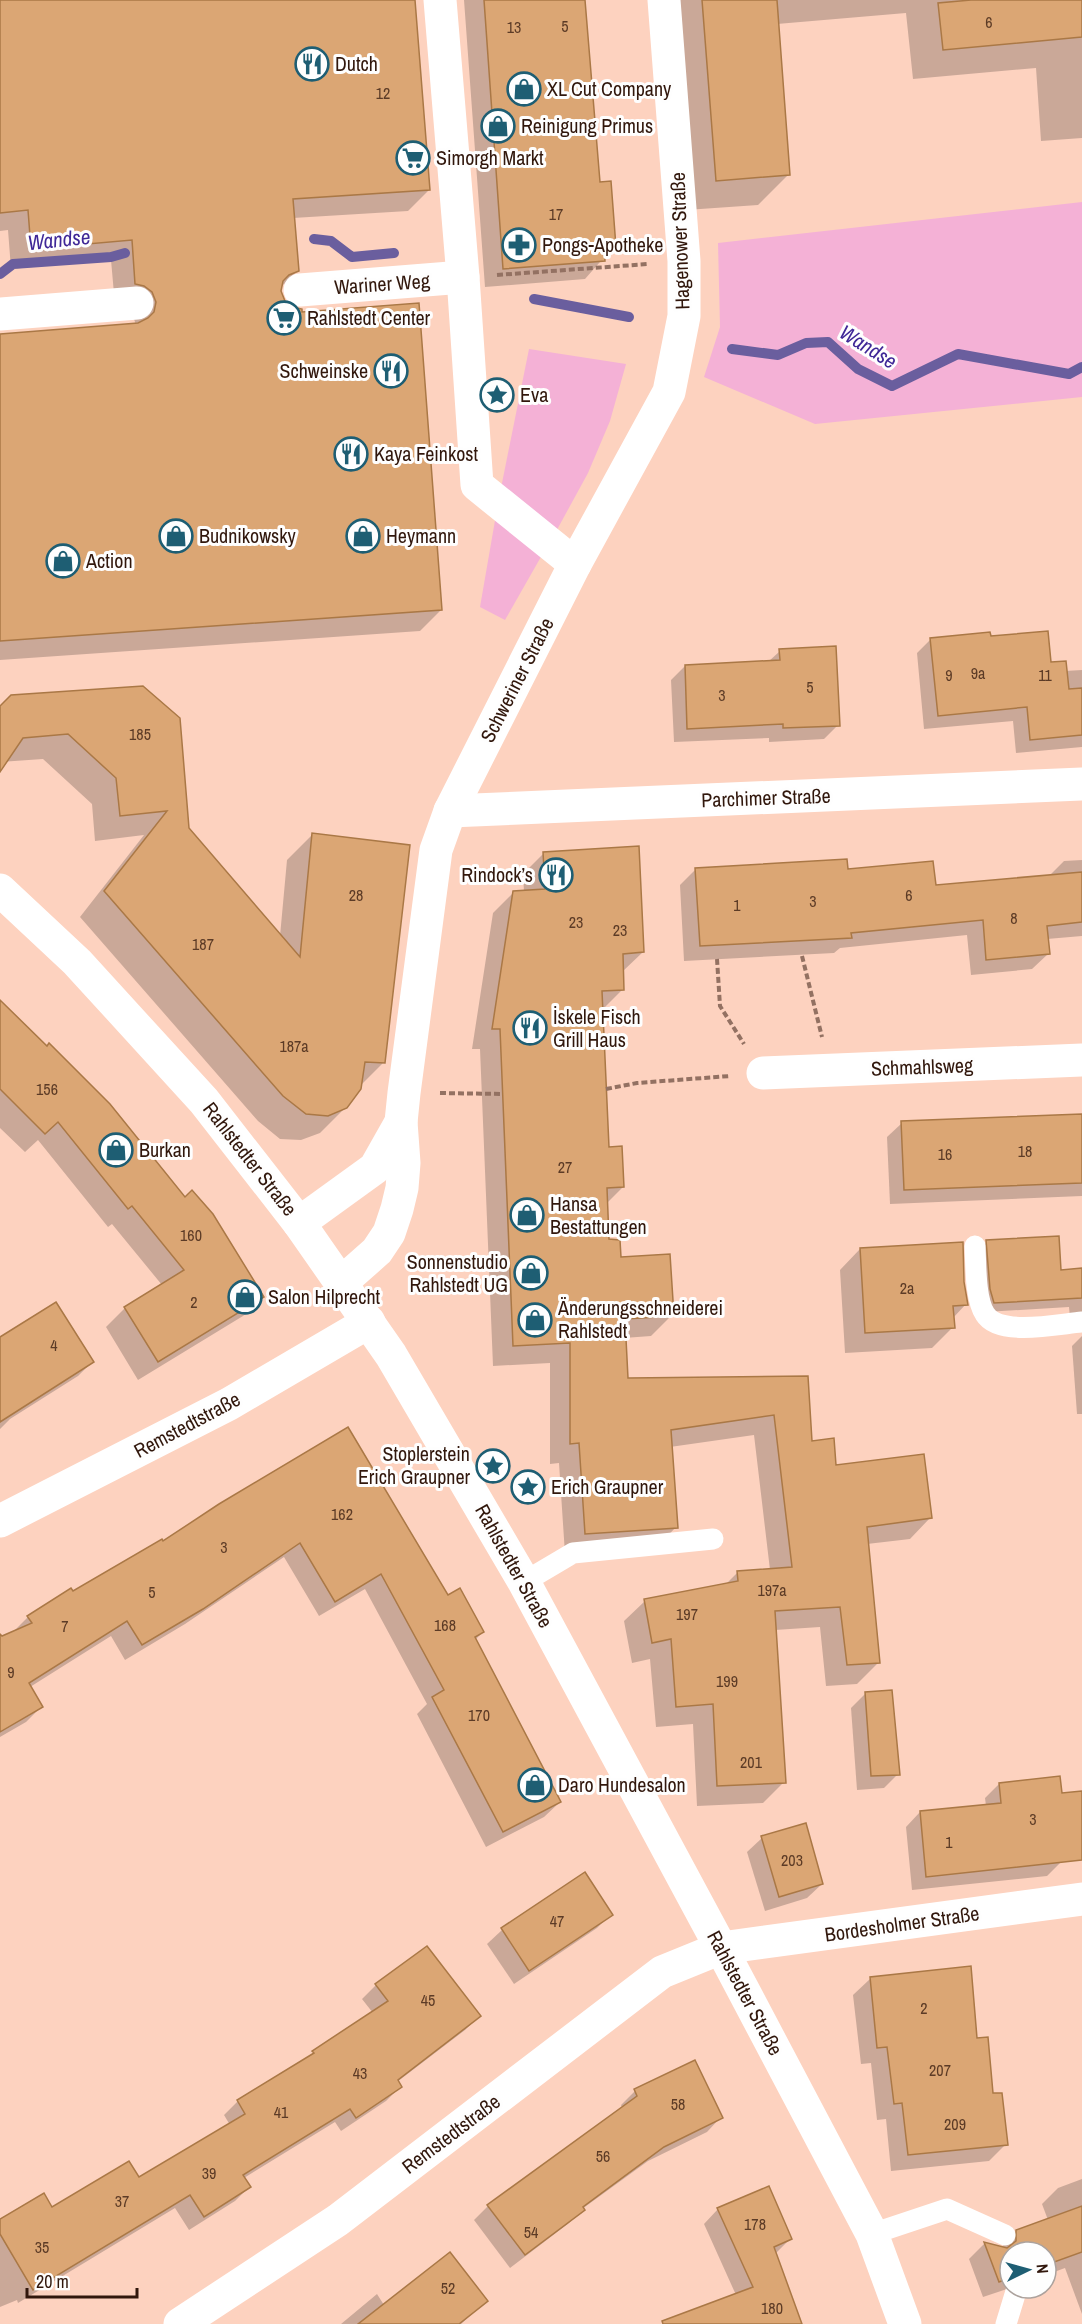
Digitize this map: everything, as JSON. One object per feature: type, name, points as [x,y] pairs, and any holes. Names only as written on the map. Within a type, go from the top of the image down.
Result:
[{"type":"street","points":[[440,0],[463,277],[477,485],[575,564]]},
{"type":"street","name":"Hagenower Straße","points":[[575,564],[669,392],[684,316],[684,261],[664,0]]},
{"type":"street","name":"Wariner Weg","points":[[300,290],[463,277]]},
{"type":"street","points":[[0,314],[137,303]]},
{"type":"street","name":"Schweriner Straße","points":[[342,1282],[377,1251],[389,1233],[402,1188],[404,1163],[402,1108],[436,850],[450,811],[575,564]]},
{"type":"street","name":"Parchimer Straße","points":[[450,811],[1082,784]]},
{"type":"street","name":"Rahlstedter Straße","points":[[0,890],[77,962],[204,1101],[299,1223],[398,1365],[524,1582],[722,1948],[872,2234],[905,2324]]},
{"type":"street","name":"Schmahlsweg","points":[[763,1073],[1082,1060]]},
{"type":"street","name":"Schweriner Straße","points":[[299,1223],[375,1168],[402,1108]]},
{"type":"street","name":"Remstedtstraße","points":[[0,1521],[229,1404],[369,1322]]},
{"type":"street","name":"Bordesholmer Straße","points":[[722,1948],[1082,1899]]},
{"type":"street","name":"Remstedtstraße","points":[[180,2324],[338,2220],[662,1972],[722,1948]]},
{"type":"lane","points":[[975,1246],[978,1291],[984,1313],[994,1323],[1011,1328],[1082,1322]]},
{"type":"lane","points":[[524,1582],[573,1553],[713,1539]]},
{"type":"lane","points":[[872,2234],[947,2208],[1005,2235]]},
{"type":"lane","points":[[1006,2324],[1013,2300]]},
{"type":"path","points":[[463,277],[684,261]]},
{"type":"path","points":[[802,956],[830,1071]]},
{"type":"path","points":[[606,1089],[637,1083],[763,1073],[720,1006],[717,960]]},
{"type":"path","points":[[402,1108],[502,1094]]},
{"type":"shaded area","points":[[1082,202],[1082,397],[815,424],[704,377],[720,327],[718,243]]},
{"type":"shaded area","points":[[529,349],[626,364],[610,421],[588,473],[553,537],[500,493]]},
{"type":"shaded area","points":[[497,509],[546,548],[505,620],[480,607]]},
{"type":"building","name":"Rahlstedt Center","points":[[0,0],[415,0],[430,190],[293,199],[299,271],[289,275],[283,281],[281,291],[285,301],[292,307],[302,309],[302,312],[419,303],[442,610],[0,641],[0,334],[138,323],[154,312],[156,302],[152,292],[144,286],[135,284],[132,240],[31,249],[28,210],[0,213]]},
{"type":"building","points":[[484,0],[585,0],[600,182],[611,181],[616,247],[604,247],[605,261],[503,269]]},
{"type":"building","points":[[702,0],[777,0],[790,175],[716,181]]},
{"type":"building","points":[[971,0],[1082,0],[1082,37],[943,50],[938,3]]},
{"type":"building","points":[[1048,631],[1051,662],[1066,661],[1069,689],[1082,688],[1082,735],[1030,740],[1027,707],[938,716],[930,638],[990,632],[991,636]]},
{"type":"building","points":[[836,646],[840,726],[783,728],[783,724],[687,729],[685,665],[780,660],[779,649]]},
{"type":"building","points":[[143,686],[180,718],[189,828],[300,957],[312,833],[410,845],[385,1063],[365,1062],[361,1089],[347,1108],[328,1116],[306,1114],[283,1096],[104,891],[167,811],[120,816],[116,778],[68,734],[23,738],[0,772],[0,706],[11,695]]},
{"type":"building","points":[[639,846],[644,952],[623,954],[624,990],[602,991],[609,1147],[622,1146],[624,1187],[607,1188],[609,1239],[620,1240],[621,1257],[670,1254],[674,1316],[625,1319],[628,1378],[808,1376],[812,1441],[834,1438],[836,1465],[924,1454],[932,1518],[867,1527],[880,1663],[847,1665],[840,1607],[775,1611],[786,1783],[717,1786],[713,1704],[676,1707],[671,1639],[652,1643],[644,1599],[738,1581],[737,1571],[792,1567],[774,1415],[671,1430],[678,1528],[585,1534],[579,1443],[570,1444],[570,1343],[513,1346],[500,1029],[492,1029],[513,891],[545,889],[543,852]]},
{"type":"building","points":[[847,859],[848,869],[933,861],[936,885],[1082,872],[1082,922],[1047,926],[1050,954],[986,960],[983,920],[851,933],[852,938],[700,946],[695,868]]},
{"type":"building","points":[[0,1000],[47,1046],[49,1043],[110,1104],[185,1197],[192,1190],[213,1214],[264,1297],[158,1362],[124,1307],[184,1270],[132,1206],[128,1209],[58,1122],[45,1134],[0,1089]]},
{"type":"building","points":[[1082,1114],[1082,1183],[904,1190],[901,1121]]},
{"type":"building","points":[[1059,1236],[1061,1270],[1082,1268],[1082,1298],[994,1303],[990,1289],[986,1240]]},
{"type":"building","points":[[963,1242],[964,1282],[968,1305],[953,1306],[955,1328],[865,1333],[860,1248]]},
{"type":"building","points":[[56,1302],[94,1362],[0,1422],[0,1337]]},
{"type":"building","points":[[348,1427],[448,1595],[460,1588],[484,1632],[475,1637],[561,1802],[503,1832],[432,1697],[444,1690],[381,1574],[335,1602],[300,1543],[203,1609],[142,1645],[127,1621],[29,1683],[43,1707],[0,1732],[0,1634],[2,1636],[32,1623],[27,1616],[71,1588],[73,1591],[162,1539],[163,1541],[219,1504]]},
{"type":"building","points":[[892,1690],[900,1775],[871,1776],[865,1692]]},
{"type":"building","points":[[1060,1776],[1062,1793],[1082,1791],[1082,1860],[926,1877],[920,1811],[1001,1803],[999,1783]]},
{"type":"building","points":[[806,1823],[823,1884],[779,1897],[761,1836]]},
{"type":"building","points":[[585,1872],[613,1915],[529,1971],[501,1928]]},
{"type":"building","points":[[427,1946],[481,2016],[398,2080],[402,2087],[356,2118],[350,2109],[243,2175],[251,2187],[204,2217],[190,2195],[33,2290],[0,2234],[0,2219],[44,2193],[52,2207],[129,2161],[139,2177],[245,2114],[237,2100],[314,2053],[312,2051],[388,2001],[375,1984]]},
{"type":"building","points":[[971,1966],[977,2038],[988,2037],[993,2093],[1002,2093],[1008,2145],[908,2155],[902,2103],[894,2104],[887,2047],[877,2048],[870,1977]]},
{"type":"building","points":[[695,2060],[723,2118],[664,2147],[583,2207],[585,2210],[525,2255],[487,2205],[637,2096],[634,2089]]},
{"type":"building","points":[[769,2186],[792,2239],[774,2247],[802,2324],[663,2324],[662,2321],[753,2287],[717,2208]]},
{"type":"building","points":[[1082,2206],[1082,2252],[1058,2261],[1058,2240],[1016,2240],[1016,2230]]},
{"type":"building","points":[[984,2242],[998,2246],[998,2279]]},
{"type":"building","points":[[450,2252],[488,2301],[459,2324],[358,2324]]},
{"type":"waterway","name":"Wandse","points":[[314,239],[331,241],[352,257],[394,253]]},
{"type":"waterway","name":"Wandse","points":[[0,274],[13,264],[111,257],[125,253]]},
{"type":"waterway","name":"Wandse","points":[[534,299],[629,317]]},
{"type":"waterway","name":"Wandse","points":[[732,349],[778,355],[806,343],[828,342],[858,369],[892,386],[958,354],[1069,374],[1082,367]]},
{"type":"place","name":"Dutch","points":[[312,64]]},
{"type":"place","name":"XL Cut Company","points":[[524,89]]},
{"type":"place","name":"Reinigung Primus","points":[[498,126]]},
{"type":"place","name":"Simorgh Markt","points":[[413,158]]},
{"type":"place","name":"Pongs-Apotheke","points":[[519,245]]},
{"type":"place","name":"Rahlstedt Center","points":[[284,318]]},
{"type":"place","name":"Schweinske","points":[[391,371]]},
{"type":"place","name":"Eva","points":[[497,395]]},
{"type":"place","name":"Kaya Feinkost","points":[[351,454]]},
{"type":"place","name":"Budnikowsky","points":[[176,536]]},
{"type":"place","name":"Heymann","points":[[363,536]]},
{"type":"place","name":"Action","points":[[63,561]]},
{"type":"place","name":"Rindock’s","points":[[556,875]]},
{"type":"place","name":"İskele Fisch Grill Haus","points":[[530,1028]]},
{"type":"place","name":"Burkan","points":[[116,1150]]},
{"type":"place","name":"Hansa Bestattungen","points":[[527,1215]]},
{"type":"place","name":"Sonnenstudio Rahlstedt UG","points":[[531,1273]]},
{"type":"place","name":"Salon Hilprecht","points":[[245,1297]]},
{"type":"place","name":"Änderungsschneiderei Rahlstedt","points":[[535,1320]]},
{"type":"place","name":"Stoplerstein Erich Graupner","points":[[493,1466]]},
{"type":"place","name":"Erich Graupner","points":[[528,1487]]},
{"type":"place","name":"Daro Hundesalon","points":[[535,1785]]}]
